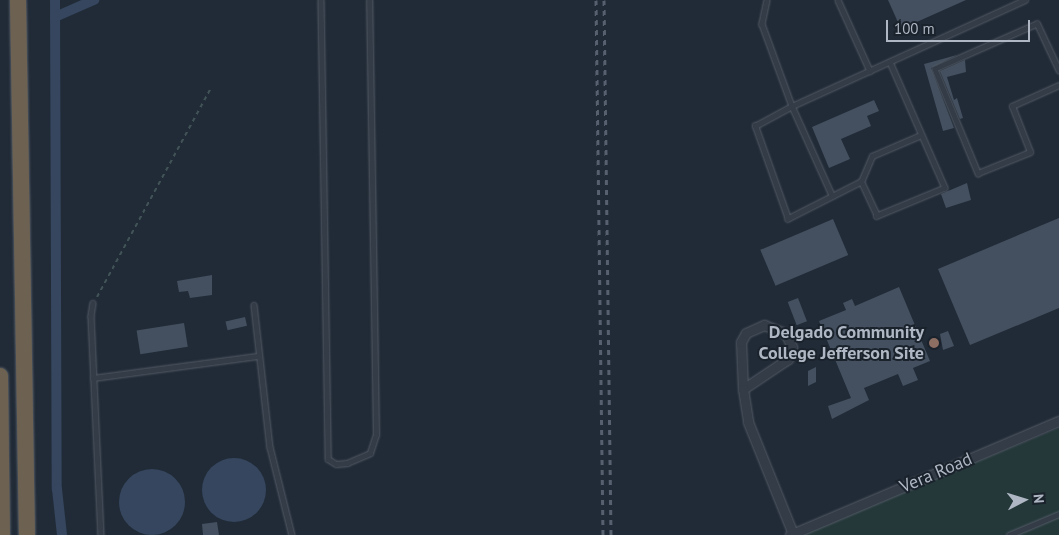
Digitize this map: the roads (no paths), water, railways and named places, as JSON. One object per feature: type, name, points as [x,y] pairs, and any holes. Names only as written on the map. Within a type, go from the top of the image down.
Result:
[{"type":"highway","points":[[18,0],[27,535]]},
{"type":"highway","points":[[0,376],[2,535]]},
{"type":"street","points":[[743,389],[788,359],[792,347],[785,333],[764,325],[746,333],[740,354],[743,389],[748,422],[791,534]]},
{"type":"street","name":"Vera Road","points":[[791,534],[1059,421]]},
{"type":"lane","points":[[321,0],[328,459],[336,464],[348,463],[370,453],[376,435],[369,0]]},
{"type":"lane","points":[[767,0],[762,24],[792,106],[832,195]]},
{"type":"lane","points":[[838,0],[870,71]]},
{"type":"lane","points":[[921,135],[872,156],[861,182],[832,195],[788,219],[755,126],[792,106],[1025,0]]},
{"type":"lane","points":[[1059,71],[1037,24],[935,69],[978,172],[1030,152],[1012,106],[1059,85]]},
{"type":"lane","points":[[861,182],[877,216],[945,188],[890,62]]},
{"type":"lane","points":[[93,303],[93,378],[101,535]]},
{"type":"lane","points":[[254,305],[257,356],[270,447],[292,535]]},
{"type":"lane","points":[[93,378],[257,356]]},
{"type":"lane","points":[[1009,535],[1059,514]]},
{"type":"water","points":[[228,458],[240,458],[257,467],[264,478],[266,490],[264,502],[257,513],[240,522],[228,522],[216,517],[207,508],[202,496],[202,484],[207,472],[216,463]]},
{"type":"water","points":[[152,469],[165,472],[175,479],[182,489],[185,502],[182,515],[175,525],[165,532],[152,535],[139,532],[129,525],[122,515],[119,502],[122,489],[129,479],[139,472]]},
{"type":"waterway","points":[[55,0],[57,489],[62,535]]},
{"type":"waterway","points":[[55,17],[94,0]]},
{"type":"railway","points":[[596,0],[603,535]]},
{"type":"railway","points":[[604,0],[611,535]]},
{"type":"place","name":"Delgado Community College Jefferson Site","points":[[934,343]]}]
